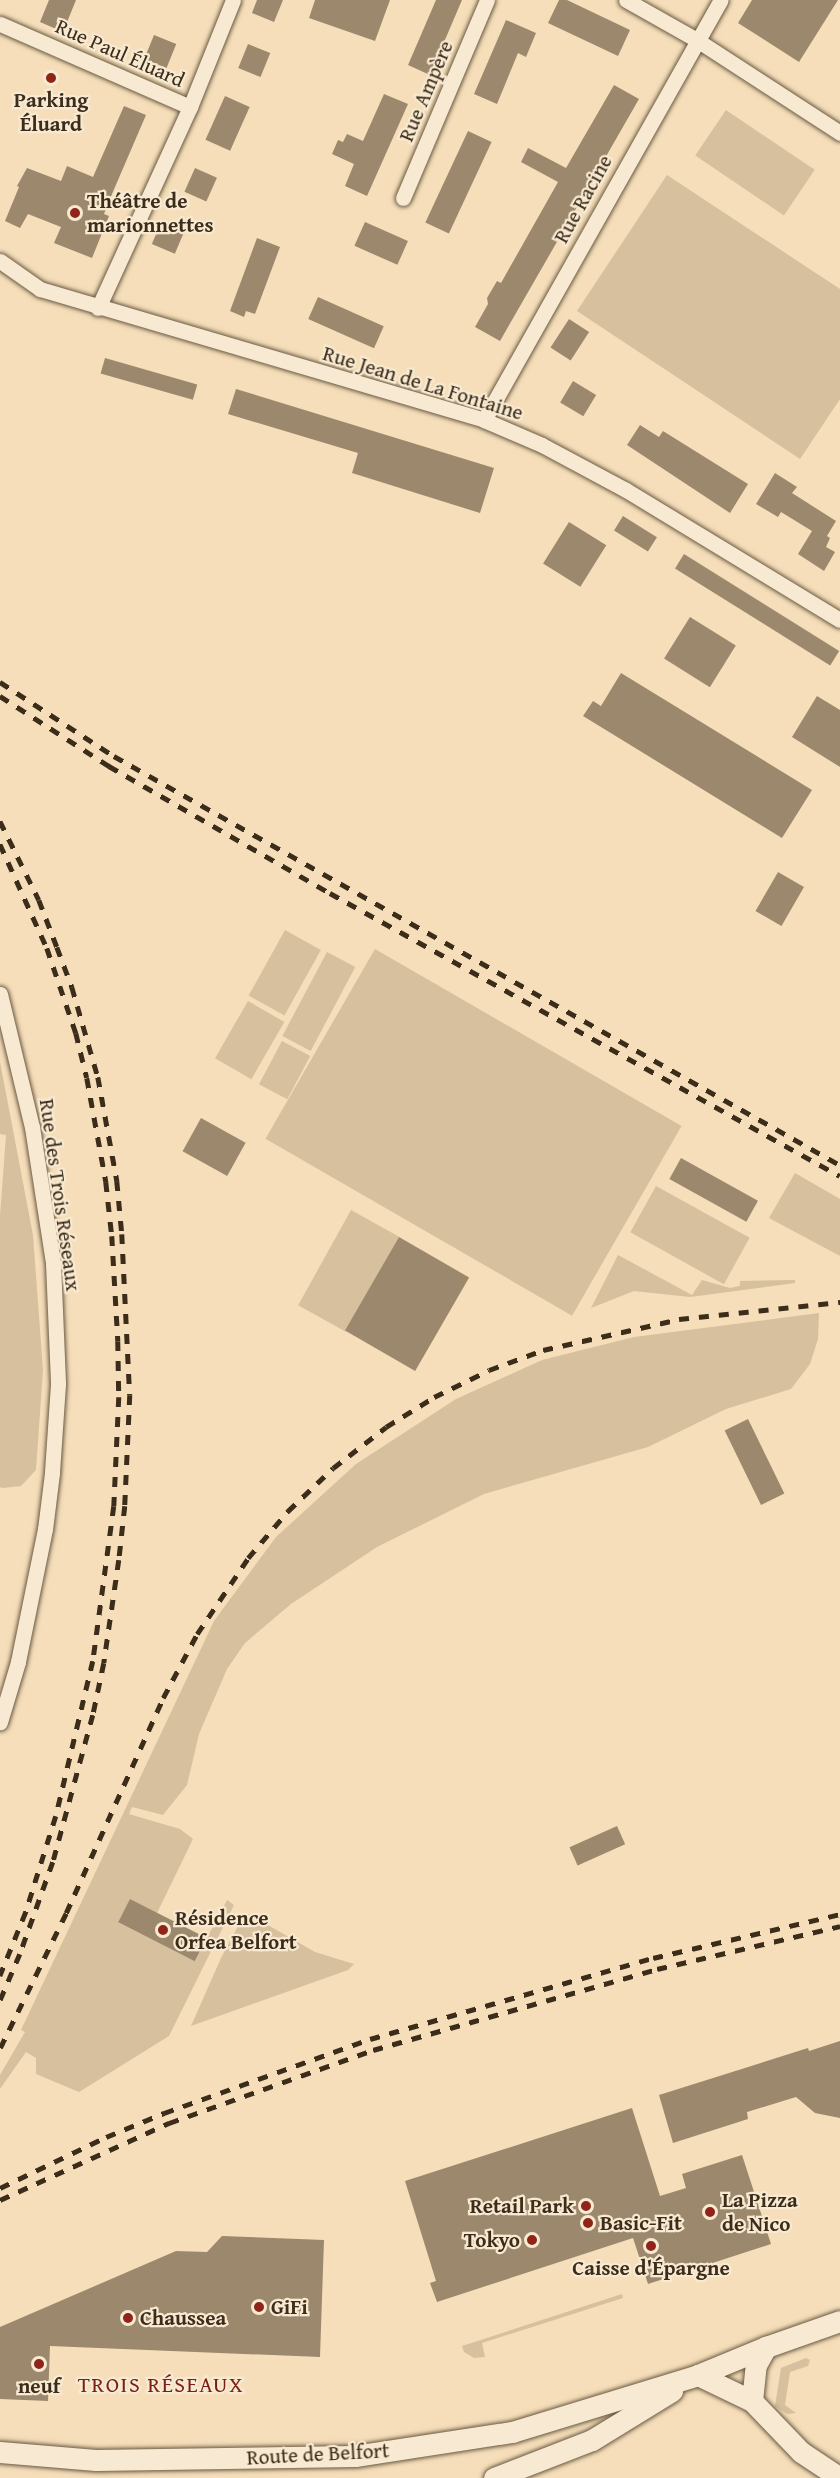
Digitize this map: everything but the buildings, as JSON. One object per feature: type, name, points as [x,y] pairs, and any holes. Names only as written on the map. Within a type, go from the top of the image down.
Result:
[{"type":"main road","points":[[494,2478],[592,2440],[698,2375],[766,2347],[840,2321]]},
{"type":"main road","points":[[752,2401],[756,2365],[766,2347]]},
{"type":"main road","points":[[698,2375],[752,2401],[801,2452],[840,2478]]},
{"type":"main road","name":"Route de Belfort","points":[[0,2452],[96,2460],[355,2456],[512,2432],[698,2375]]},
{"type":"street","points":[[98,308],[189,107],[233,0]]},
{"type":"street","name":"Rue Ampère","points":[[403,198],[487,0]]},
{"type":"street","points":[[626,0],[697,40],[840,133]]},
{"type":"street","name":"Rue Racine","points":[[484,420],[721,0]]},
{"type":"street","name":"Rue Paul Éluard","points":[[0,24],[189,107]]},
{"type":"street","name":"Rue Jean de La Fontaine","points":[[0,261],[40,289],[98,308],[484,420],[542,445],[626,490],[840,620]]},
{"type":"street","name":"Rue des Trois Réseaux","points":[[0,994],[32,1127],[53,1263],[58,1384],[52,1473],[45,1529],[18,1662],[0,1722]]},
{"type":"shaded area","points":[[726,110],[815,170],[784,215],[695,156]]},
{"type":"shaded area","points":[[667,175],[840,289],[840,399],[800,459],[577,311]]},
{"type":"shaded area","points":[[285,930],[321,950],[284,1015],[249,996]]},
{"type":"shaded area","points":[[375,949],[682,1126],[572,1316],[266,1139]]},
{"type":"shaded area","points":[[327,952],[355,967],[311,1051],[282,1036]]},
{"type":"shaded area","points":[[248,1001],[284,1022],[251,1079],[215,1058]]},
{"type":"shaded area","points":[[282,1041],[310,1056],[287,1099],[259,1084]]},
{"type":"shaded area","points":[[0,1062],[33,1235],[43,1370],[36,1470],[21,1486],[3,1488],[0,1487],[0,1216],[6,1135],[0,1134]]},
{"type":"shaded area","points":[[795,1173],[840,1199],[840,1256],[769,1218]]},
{"type":"shaded area","points":[[656,1186],[750,1238],[724,1284],[630,1232]]},
{"type":"shaded area","points":[[351,1210],[399,1237],[346,1332],[298,1305]]},
{"type":"shaded area","points":[[618,1255],[692,1295],[702,1280],[730,1288],[740,1286],[740,1281],[795,1280],[795,1283],[690,1297],[634,1291],[591,1308]]},
{"type":"shaded area","points":[[819,1313],[818,1339],[810,1364],[791,1389],[726,1409],[648,1447],[484,1494],[377,1547],[291,1604],[245,1643],[227,1669],[199,1734],[187,1785],[163,1815],[132,1807],[129,1814],[180,1829],[193,1839],[157,1913],[131,1900],[119,1923],[195,1961],[227,1900],[234,1905],[169,2036],[79,2092],[36,2074],[36,2058],[26,2052],[0,2089],[0,2075],[25,2032],[21,2030],[214,1621],[276,1537],[356,1464],[456,1399],[542,1360],[634,1337]]},
{"type":"shaded area","points":[[249,1914],[315,1952],[354,1964],[348,1970],[191,2026],[221,1958],[244,1915]]},
{"type":"shaded area","points":[[622,2294],[623,2298],[482,2343],[485,2357],[474,2358],[464,2352],[462,2346]]},
{"type":"shaded area","points":[[806,2358],[810,2360],[808,2366],[790,2372],[785,2405],[796,2413],[787,2414],[775,2406],[781,2368]]},
{"type":"railway","points":[[0,682],[114,756],[840,1165]]},
{"type":"railway","points":[[0,696],[109,766],[330,893],[840,1176]]},
{"type":"railway","points":[[0,821],[39,900],[57,947],[72,987],[98,1077],[117,1181],[130,1395],[125,1506],[119,1560],[104,1663],[93,1715],[53,1862],[20,1954],[0,2001]]},
{"type":"railway","points":[[0,844],[47,948],[76,1033],[87,1078],[106,1182],[112,1236],[119,1397],[114,1506],[93,1661],[56,1816],[26,1912],[0,1976]]},
{"type":"railway","points":[[0,2048],[66,1913],[163,1698],[197,1634],[248,1558],[288,1511],[333,1468],[386,1427],[434,1397],[489,1370],[543,1350],[679,1319],[840,1302]]},
{"type":"railway","points":[[0,2188],[106,2137],[164,2113],[370,2039],[653,1958],[840,1914]]},
{"type":"railway","points":[[0,2200],[169,2123],[373,2050],[657,1969],[840,1926]]},
{"type":"place","name":"Parking Éluard","points":[[51,78]]},
{"type":"place","name":"Théâtre de marionnettes","points":[[75,213]]},
{"type":"place","name":"Résidence Orfea Belfort","points":[[163,1930]]},
{"type":"place","name":"Retail Park","points":[[586,2206]]},
{"type":"place","name":"La Pizza de Nico","points":[[710,2212]]},
{"type":"place","name":"Basic-Fit","points":[[588,2223]]},
{"type":"place","name":"Tokyo","points":[[532,2240]]},
{"type":"place","name":"Caisse d'Épargne","points":[[651,2246]]},
{"type":"place","name":"GiFi","points":[[259,2307]]},
{"type":"place","name":"Chaussea","points":[[128,2318]]},
{"type":"place","name":"neuf","points":[[39,2364]]},
{"type":"district","name":"TROIS RÉSEAUX","points":[[161,2385]]}]
